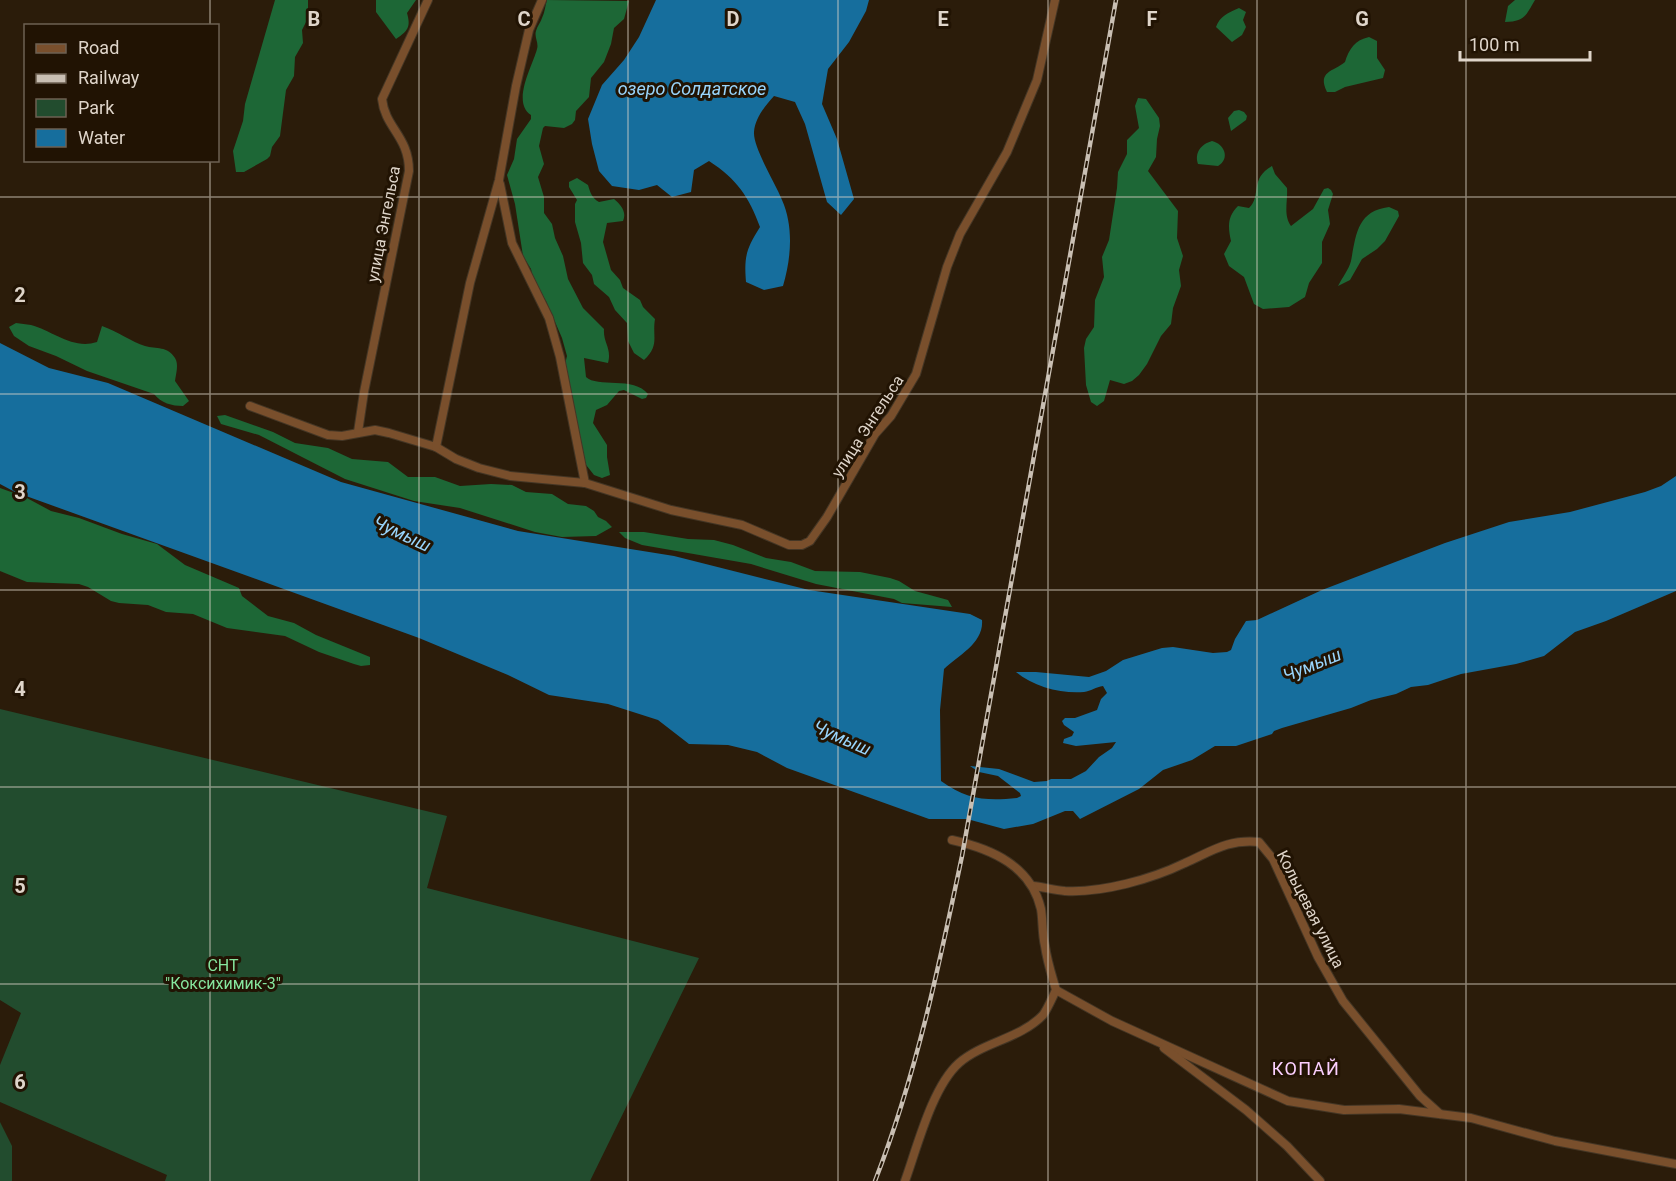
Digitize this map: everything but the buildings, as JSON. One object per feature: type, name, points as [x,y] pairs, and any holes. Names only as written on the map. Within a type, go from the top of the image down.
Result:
[{"type":"street","name":"улица Энгельса","points":[[358,432],[409,171],[407,151],[400,135],[386,117],[382,99],[428,0]]},
{"type":"street","points":[[436,447],[470,283],[499,180],[516,86],[530,30],[542,0]]},
{"type":"street","name":"улица Энгельса","points":[[250,406],[328,435],[342,436],[375,430],[389,433],[436,447],[456,459],[510,476],[585,483],[671,510],[742,525],[789,545],[802,545],[810,541],[827,517],[874,434],[891,416],[916,374],[946,267],[960,234],[1006,152],[1037,80],[1055,0]]},
{"type":"street","points":[[499,180],[512,243],[549,318],[560,357],[585,483]]},
{"type":"street","points":[[905,1181],[924,1126],[942,1085],[958,1064],[979,1051],[1024,1030],[1043,1014],[1056,990],[1044,945],[1041,909],[1033,886],[1022,872],[997,854],[980,846],[952,840]]},
{"type":"street","name":"Кольцевая улица","points":[[1033,886],[1066,891],[1122,886],[1185,863],[1232,842],[1259,842],[1273,858],[1318,957],[1343,1001],[1420,1096],[1441,1115]]},
{"type":"street","points":[[1056,990],[1112,1021],[1288,1101],[1344,1110],[1400,1109],[1471,1118],[1555,1141],[1676,1164]]},
{"type":"street","points":[[1151,1038],[1246,1110],[1287,1146],[1320,1181]]},
{"type":"green space","points":[[275,0],[308,0],[308,18],[302,30],[303,43],[295,57],[294,76],[286,90],[280,136],[272,147],[270,156],[244,172],[236,172],[233,151]]},
{"type":"green space","points":[[376,0],[416,0],[407,13],[409,22],[407,28],[396,39],[376,12]]},
{"type":"green space","points":[[547,0],[629,1],[624,19],[614,28],[604,62],[591,78],[589,97],[576,111],[575,120],[564,128],[545,126],[539,146],[544,164],[538,177],[544,197],[544,213],[552,224],[568,279],[583,308],[604,329],[608,363],[584,358],[586,377],[598,382],[634,385],[648,394],[642,399],[624,390],[619,391],[607,405],[596,410],[593,423],[607,445],[610,475],[602,478],[594,475],[583,461],[564,368],[567,356],[546,301],[534,283],[531,269],[523,256],[515,204],[507,175],[514,159],[517,139],[531,119],[531,115],[525,109],[523,93],[537,49],[536,31]]},
{"type":"green space","points":[[1515,0],[1535,0],[1527,14],[1521,19],[1505,22],[1508,6]]},
{"type":"green space","points":[[1239,8],[1246,12],[1243,20],[1246,27],[1242,35],[1232,42],[1216,27],[1222,17]]},
{"type":"green space","points":[[1369,37],[1377,41],[1377,58],[1385,70],[1383,78],[1345,87],[1335,92],[1327,92],[1324,85],[1325,76],[1345,62],[1356,43]]},
{"type":"green space","points":[[1138,98],[1146,99],[1159,118],[1156,157],[1148,171],[1178,211],[1177,238],[1183,256],[1179,270],[1181,286],[1173,308],[1171,324],[1161,336],[1147,364],[1132,381],[1124,384],[1110,380],[1104,401],[1097,406],[1091,402],[1086,385],[1084,348],[1086,339],[1094,327],[1095,300],[1104,277],[1102,257],[1109,240],[1118,172],[1127,154],[1127,140],[1139,128],[1135,106]]},
{"type":"green space","points":[[1239,110],[1247,116],[1246,120],[1231,131],[1228,118],[1234,111]]},
{"type":"green space","points":[[1212,141],[1223,148],[1224,160],[1218,166],[1198,164],[1199,150]]},
{"type":"green space","points":[[1272,166],[1275,174],[1287,188],[1286,213],[1291,226],[1313,209],[1324,189],[1328,188],[1333,194],[1328,210],[1330,224],[1322,242],[1322,263],[1309,283],[1305,297],[1289,307],[1263,309],[1254,304],[1244,277],[1229,266],[1224,254],[1231,241],[1229,227],[1232,214],[1238,206],[1249,208],[1255,198],[1261,176]]},
{"type":"green space","points":[[577,178],[588,185],[592,195],[599,202],[614,199],[624,212],[623,221],[607,223],[603,242],[611,270],[620,280],[623,288],[640,300],[643,307],[655,319],[654,345],[644,360],[634,353],[628,341],[627,323],[615,310],[609,297],[594,284],[592,275],[583,263],[581,243],[575,222],[577,200],[569,187],[569,182]]},
{"type":"green space","points":[[1389,207],[1398,211],[1399,216],[1385,241],[1362,259],[1350,280],[1338,286],[1350,264],[1357,234],[1364,219],[1378,209]]},
{"type":"green space","points":[[16,323],[31,325],[80,344],[97,342],[102,326],[145,346],[169,351],[176,360],[175,381],[189,401],[183,406],[167,403],[154,394],[87,371],[29,346],[14,336],[9,327]]},
{"type":"green space","points":[[225,415],[273,432],[295,443],[328,448],[352,459],[388,462],[408,477],[435,477],[460,486],[512,485],[526,492],[552,494],[568,504],[586,506],[612,527],[596,536],[562,537],[535,532],[460,508],[414,501],[345,479],[259,435],[221,424],[217,416]]},
{"type":"green space","points":[[0,488],[25,497],[51,511],[157,544],[185,565],[239,588],[242,596],[268,616],[294,623],[316,635],[370,657],[370,665],[354,664],[319,652],[285,636],[227,628],[193,614],[166,612],[148,605],[111,601],[79,584],[27,582],[0,571]]},
{"type":"green space","points":[[619,532],[644,532],[688,539],[714,540],[766,558],[791,562],[815,571],[860,572],[890,578],[915,591],[948,600],[952,607],[902,603],[894,599],[816,584],[751,564],[642,545],[625,538]]},
{"type":"green space","name":"СНТ \"Коксихимик-3\"","points":[[0,709],[447,816],[427,888],[699,958],[590,1181],[165,1181],[167,1175],[0,1102],[0,1065],[21,1013],[0,1000]]},
{"type":"green space","points":[[0,1122],[12,1146],[12,1181],[0,1181]]},
{"type":"water","name":"озеро Солдатское","points":[[656,0],[869,0],[866,11],[849,42],[828,69],[822,104],[837,139],[854,199],[841,215],[827,202],[805,124],[795,102],[774,96],[756,122],[754,132],[757,147],[786,210],[790,232],[788,265],[783,286],[764,290],[746,282],[747,253],[760,227],[751,207],[735,182],[709,161],[694,170],[691,192],[672,197],[657,185],[639,190],[612,186],[599,171],[588,119],[602,85],[624,60],[639,37]]},
{"type":"water","name":"Чумыш","points":[[0,343],[49,368],[108,383],[341,482],[518,531],[674,556],[809,590],[970,614],[982,620],[979,635],[969,648],[944,669],[940,710],[941,781],[960,792],[978,798],[1006,799],[1021,796],[998,776],[979,772],[970,766],[999,769],[1034,782],[1071,779],[1086,771],[1116,742],[1076,746],[1063,743],[1064,739],[1072,736],[1074,732],[1062,721],[1065,718],[1075,718],[1097,710],[1101,699],[1107,693],[1103,686],[1084,692],[1058,691],[1031,682],[1016,672],[1089,677],[1106,671],[1123,660],[1162,648],[1173,647],[1213,653],[1227,652],[1231,650],[1246,621],[1257,620],[1322,590],[1445,543],[1509,522],[1570,512],[1645,492],[1661,486],[1676,476],[1676,591],[1575,632],[1544,656],[1516,664],[1461,674],[1428,685],[1411,687],[1396,694],[1282,728],[1272,734],[1236,746],[1215,746],[1192,760],[1163,770],[1139,789],[1080,819],[1073,811],[1065,811],[1033,824],[1004,829],[967,819],[929,819],[787,768],[757,752],[728,745],[689,744],[658,720],[608,704],[549,695],[508,675],[419,638],[15,492],[0,484]]},
{"type":"railway","points":[[875,1181],[890,1141],[914,1061],[962,856],[1116,0]]},
{"type":"district","name":"КОПАЙ","points":[[1306,1069]]}]
